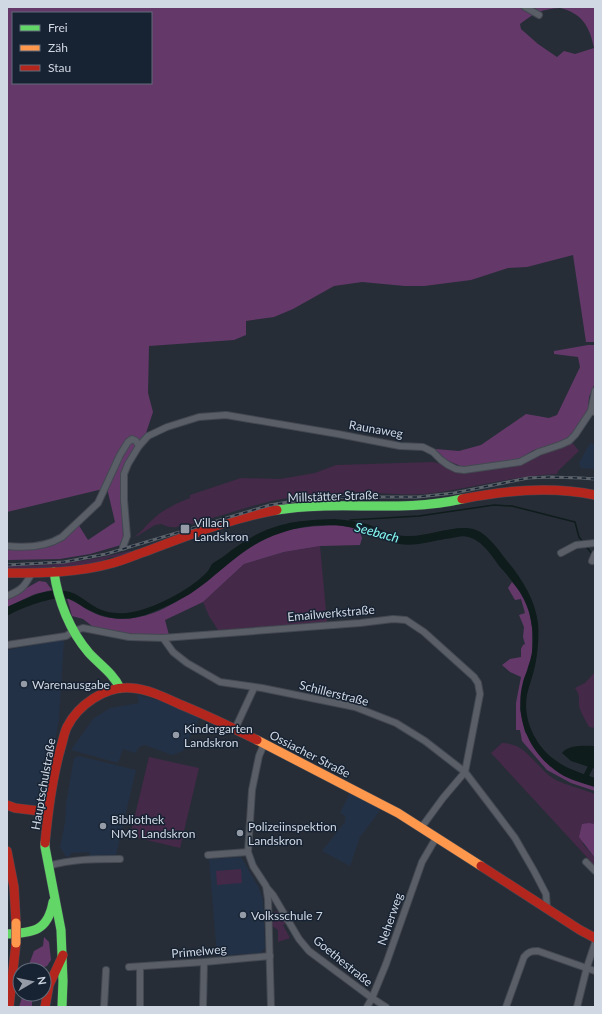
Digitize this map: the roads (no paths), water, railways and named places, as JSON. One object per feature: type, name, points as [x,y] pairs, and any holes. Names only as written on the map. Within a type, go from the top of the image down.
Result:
[{"type":"main road","name":"Millstätter Straße","points":[[7,573],[83,570],[105,566],[215,526],[279,509],[302,507],[405,506],[440,504],[492,494],[535,489],[570,490],[595,495]]},
{"type":"main road","points":[[54,572],[57,588],[74,631],[84,646],[112,674],[120,688]]},
{"type":"main road","name":"Ossiacher Straße","points":[[120,688],[150,691],[201,713],[235,729],[398,814],[580,930],[595,938]]},
{"type":"main road","name":"Hauptschulstraße","points":[[62,1007],[63,955],[45,839],[57,761],[62,739],[73,716],[90,700],[120,688]]},
{"type":"main road","points":[[10,807],[48,812]]},
{"type":"main road","points":[[7,851],[14,887],[16,923],[16,943],[9,1007]]},
{"type":"main road","name":"Hauptschulstraße","points":[[45,925],[52,912],[53,892]]},
{"type":"main road","points":[[7,934],[29,933],[45,925],[53,925],[60,930]]},
{"type":"main road","points":[[45,1007],[49,985],[63,955]]},
{"type":"street","points":[[525,7],[538,15]]},
{"type":"street","name":"Raunaweg","points":[[123,546],[127,536],[124,500],[124,474],[139,446],[148,436],[167,426],[199,417],[226,415],[400,446],[423,447],[433,452],[448,465],[456,469],[467,470],[520,462],[539,452],[569,441],[593,412],[595,391]]},
{"type":"street","points":[[7,546],[40,546],[62,537],[98,503],[120,455],[128,442],[136,440],[139,446]]},
{"type":"street","points":[[562,553],[576,545],[593,543]]},
{"type":"street","points":[[592,561],[595,554]]},
{"type":"street","points":[[7,596],[19,591],[25,586],[32,573]]},
{"type":"street","name":"Emailwerkstraße","points":[[7,645],[66,636],[83,628],[129,637],[163,638],[360,623],[393,619],[406,620],[424,632],[474,677],[478,683],[480,701],[465,772],[443,798],[421,828]]},
{"type":"street","name":"Schillerstraße","points":[[163,638],[172,652],[187,663],[220,682],[262,688],[355,707],[396,723],[425,741],[465,772]]},
{"type":"street","points":[[235,729],[254,688]]},
{"type":"street","points":[[208,855],[248,852],[252,790],[259,756],[264,744]]},
{"type":"street","points":[[465,772],[514,838],[534,871],[546,894],[547,909]]},
{"type":"street","name":"Neherweg","points":[[367,1007],[386,964],[422,862],[436,838]]},
{"type":"street","name":"Goethestraße","points":[[248,852],[253,866],[273,895],[299,939],[309,951],[386,1007]]},
{"type":"street","points":[[48,866],[66,861],[120,859]]},
{"type":"street","points":[[586,862],[595,871]]},
{"type":"street","points":[[266,886],[271,1007]]},
{"type":"street","points":[[268,910],[280,907]]},
{"type":"street","points":[[577,1007],[587,967],[595,943]]},
{"type":"street","points":[[506,1007],[524,957],[527,953],[538,951],[595,971]]},
{"type":"street","name":"Primelweg","points":[[129,967],[270,956]]},
{"type":"street","points":[[203,1007],[204,962]]},
{"type":"street","points":[[140,967],[140,1007]]},
{"type":"street","points":[[104,1007],[106,970]]},
{"type":"water","name":"Seebach","points":[[334,519],[367,524],[392,534],[402,536],[415,536],[452,529],[469,528],[481,532],[489,539],[513,569],[528,591],[534,606],[538,623],[538,650],[526,705],[529,725],[545,752],[561,764],[595,778],[595,787],[568,778],[552,768],[542,759],[527,736],[521,710],[521,696],[523,680],[530,662],[533,647],[533,632],[528,609],[517,587],[490,553],[478,541],[466,536],[405,545],[394,543],[348,527],[328,525],[309,526],[290,530],[267,538],[233,560],[190,594],[167,606],[144,615],[128,619],[111,618],[95,613],[72,600],[63,598],[38,603],[20,609],[7,616],[7,607],[35,595],[57,590],[74,593],[97,608],[108,612],[125,613],[141,610],[167,600],[193,584],[208,571],[213,563],[263,531],[289,523]]},
{"type":"water","points":[[595,746],[595,769],[571,761],[562,753],[573,747]]},
{"type":"waterway","points":[[350,520],[419,516],[494,505],[512,506],[575,522],[579,537],[583,542]]},
{"type":"waterway","points":[[585,545],[593,555]]},
{"type":"waterway","points":[[585,778],[590,768]]},
{"type":"railway","points":[[7,565],[64,562],[106,554],[270,505],[307,499],[418,497],[454,493],[528,478],[549,477],[595,479]]},
{"type":"place","name":"Villach Landskron","points":[[185,529]]},
{"type":"place","name":"Warenausgabe","points":[[24,684]]},
{"type":"place","name":"Kindergarten Landskron","points":[[176,735]]},
{"type":"place","name":"Bibliothek NMS Landskron","points":[[103,826]]},
{"type":"place","name":"Polizeiinspektion Landskron","points":[[240,833]]},
{"type":"place","name":"Volksschule 7","points":[[243,915]]}]
